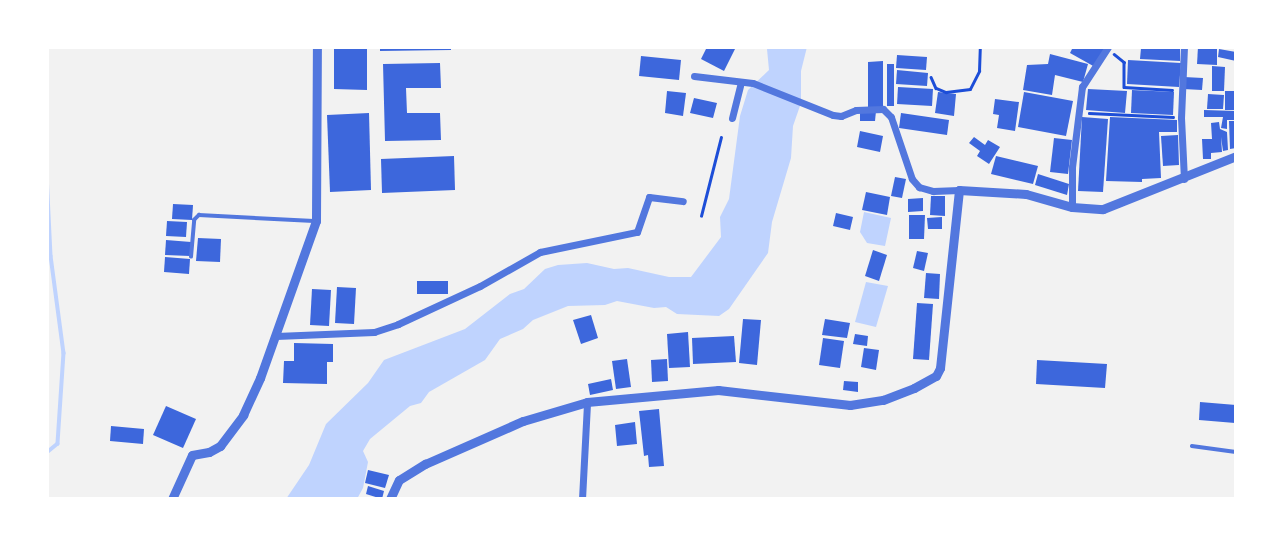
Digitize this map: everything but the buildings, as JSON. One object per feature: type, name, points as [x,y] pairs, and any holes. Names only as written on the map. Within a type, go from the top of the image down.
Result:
[{"type":"street","points":[[172,499],[192,455],[209,452],[231,434],[260,378],[316,221],[317,47]]},
{"type":"street","points":[[1184,47],[1181,90],[1184,179]]},
{"type":"street","points":[[1072,207],[1070,191],[1082,87],[1108,49]]},
{"type":"street","points":[[695,76],[753,83],[841,116],[856,110],[883,109],[891,117],[912,180],[919,187],[933,191],[1026,194],[1072,207],[1103,209],[1184,179],[1236,156]]},
{"type":"street","points":[[732,118],[741,83]]},
{"type":"street","points":[[390,499],[399,480],[425,464],[523,421],[587,402],[718,390],[850,405],[883,400],[927,381],[940,369],[959,190]]},
{"type":"street","points":[[276,335],[374,332],[398,324],[480,286],[540,252],[637,232],[649,197],[683,201]]},
{"type":"street","points":[[582,499],[587,402]]},
{"type":"lane","points":[[191,257],[194,220],[199,215],[316,221]]},
{"type":"lane","points":[[1192,446],[1236,452]]},
{"type":"path","points":[[931,77],[936,88],[946,92],[970,89],[979,71],[980,47]]},
{"type":"path","points":[[1108,49],[1124,62],[1124,87],[1181,90]]},
{"type":"path","points":[[1078,112],[1181,118]]},
{"type":"path","points":[[701,216],[721,137]]},
{"type":"water","points":[[807,47],[801,71],[801,103],[793,126],[791,158],[772,222],[768,253],[729,309],[719,316],[677,314],[666,307],[654,308],[617,301],[605,305],[568,306],[533,320],[523,329],[500,339],[485,360],[429,392],[421,403],[410,406],[370,439],[363,451],[368,462],[363,488],[357,499],[286,499],[309,465],[326,424],[368,383],[384,360],[465,329],[510,294],[524,289],[545,269],[558,265],[587,263],[669,277],[691,277],[721,237],[720,217],[729,199],[740,116],[748,90],[769,70],[767,49]]},
{"type":"water","points":[[864,212],[891,218],[885,246],[867,243],[860,232]]},
{"type":"water","points":[[866,282],[888,286],[876,327],[855,322]]},
{"type":"waterway","points":[[47,174],[51,256],[64,353],[58,444],[47,453]]}]
